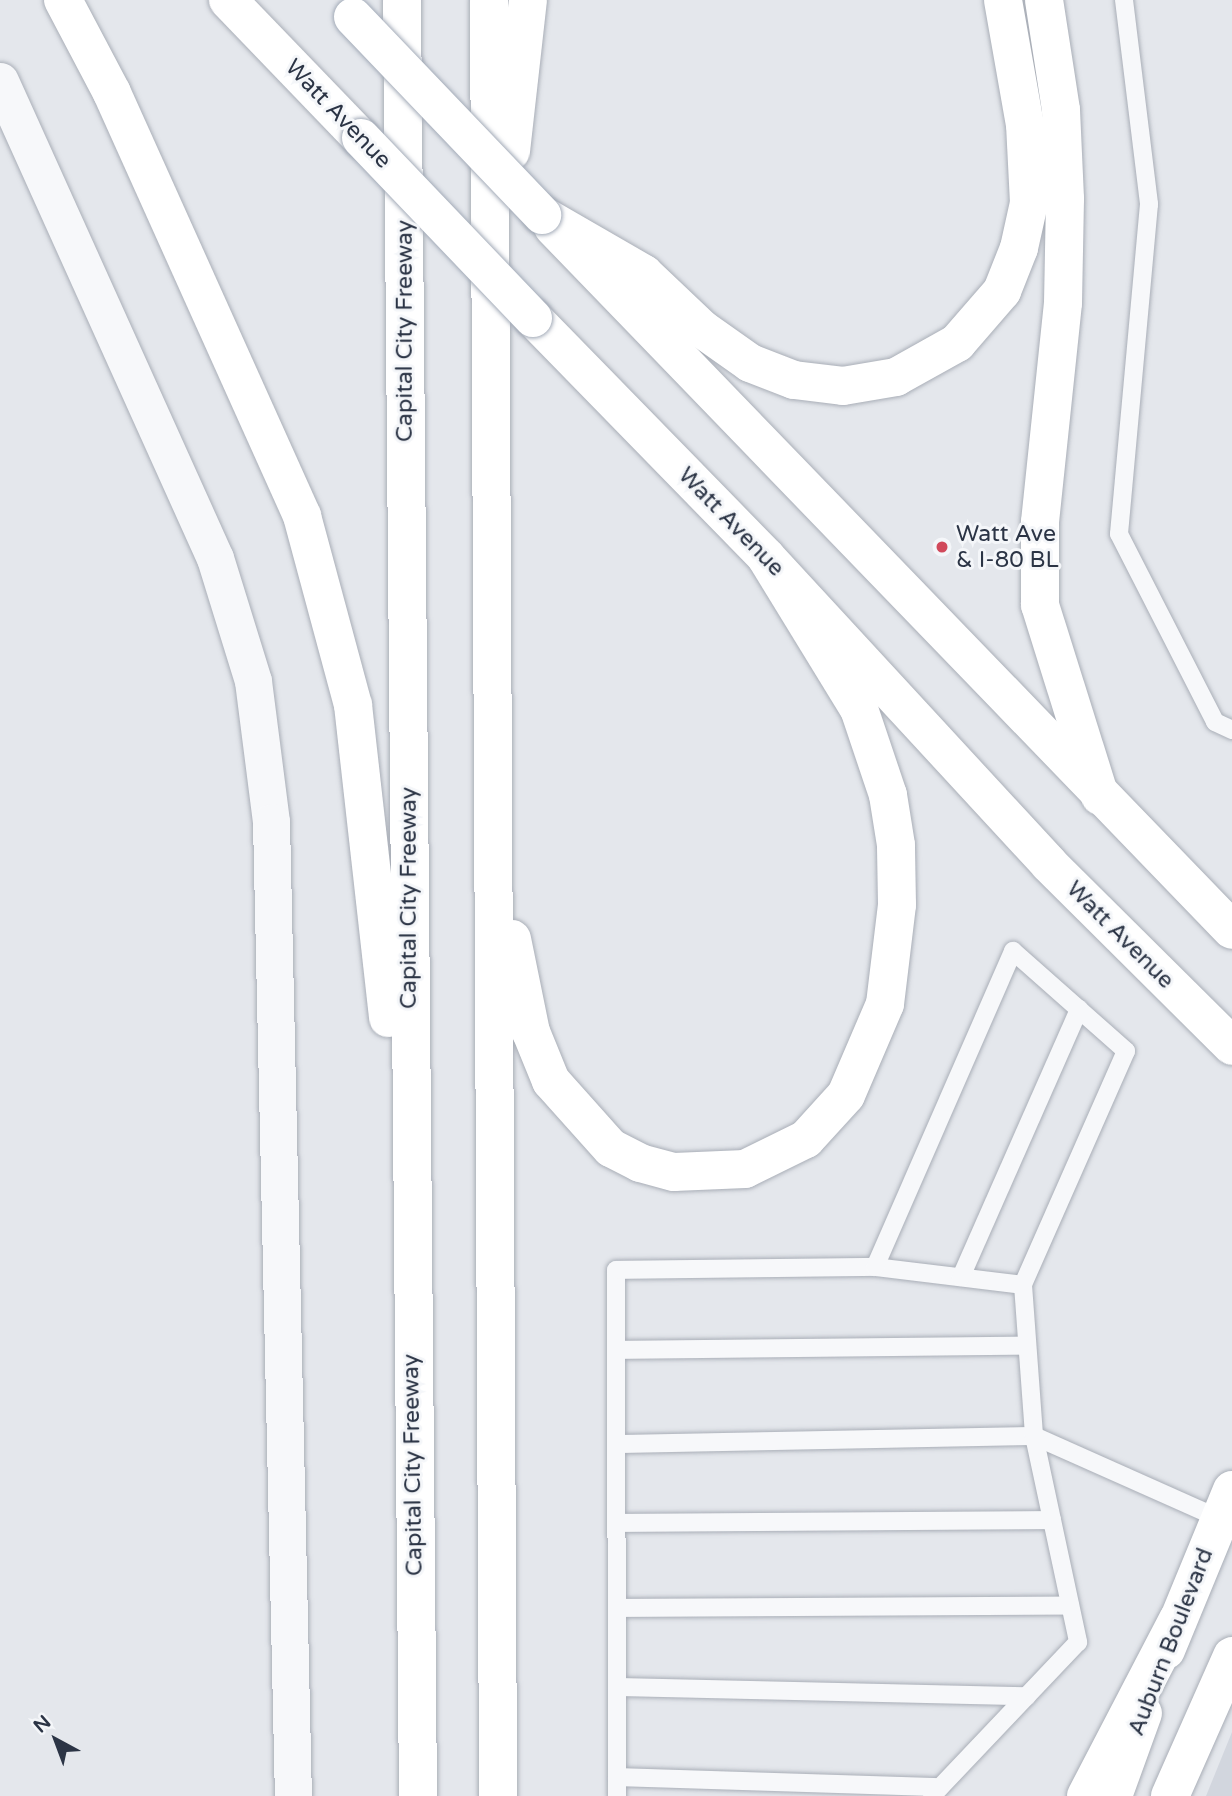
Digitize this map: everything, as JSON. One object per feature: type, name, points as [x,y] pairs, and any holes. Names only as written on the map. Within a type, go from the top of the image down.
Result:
[{"type":"main road","points":[[62,0],[111,93],[302,516],[328,604],[353,705],[412,1222]]},
{"type":"main road","name":"Watt Avenue","points":[[228,0],[766,557],[1049,864],[1232,1046]]},
{"type":"main road","name":"Capital City Freeway","points":[[402,0],[418,1796]]},
{"type":"main road","points":[[489,0],[498,1796]]},
{"type":"main road","points":[[492,330],[528,0]]},
{"type":"main road","points":[[542,215],[644,274],[702,329],[750,363],[794,380],[843,386],[896,377],[957,343],[1002,291],[1019,248],[1029,203],[1025,125],[1003,0]]},
{"type":"main road","points":[[1044,0],[1061,110],[1065,199],[1063,303],[1040,522],[1040,605],[1100,796]]},
{"type":"main road","points":[[345,9],[1100,796],[1232,930]]},
{"type":"main road","points":[[495,856],[531,1032],[551,1081],[611,1148],[640,1163],[674,1172],[745,1169],[806,1139],[846,1096],[885,1004],[897,905],[896,845],[888,795],[859,709],[766,557]]},
{"type":"main road","name":"Auburn Boulevard","points":[[1113,1796],[1178,1619],[1226,1504]]},
{"type":"main road","points":[[1086,1796],[1178,1619]]},
{"type":"main road","points":[[1170,1796],[1232,1656]]},
{"type":"street","points":[[0,81],[215,558],[253,681],[271,822],[293,1796]]},
{"type":"lane","points":[[1124,0],[1149,204],[1119,534],[1215,722],[1232,730]]},
{"type":"lane","points":[[617,1777],[936,1792],[1078,1642],[1034,1436],[1023,1285],[1126,1051],[1013,951],[876,1267]]},
{"type":"lane","points":[[961,1277],[1079,1009]]},
{"type":"lane","points":[[617,1796],[617,1270],[876,1267],[1023,1285]]},
{"type":"lane","points":[[617,1350],[1027,1346]]},
{"type":"lane","points":[[617,1444],[1034,1436],[1226,1504]]},
{"type":"lane","points":[[617,1522],[1052,1520]]},
{"type":"lane","points":[[617,1608],[1070,1606]]},
{"type":"lane","points":[[617,1687],[1027,1696]]},
{"type":"shaded area","points":[[1232,1732],[1232,1796],[1206,1796]]},
{"type":"place","name":"Watt Ave & I-80 BL","points":[[942,547]]}]
